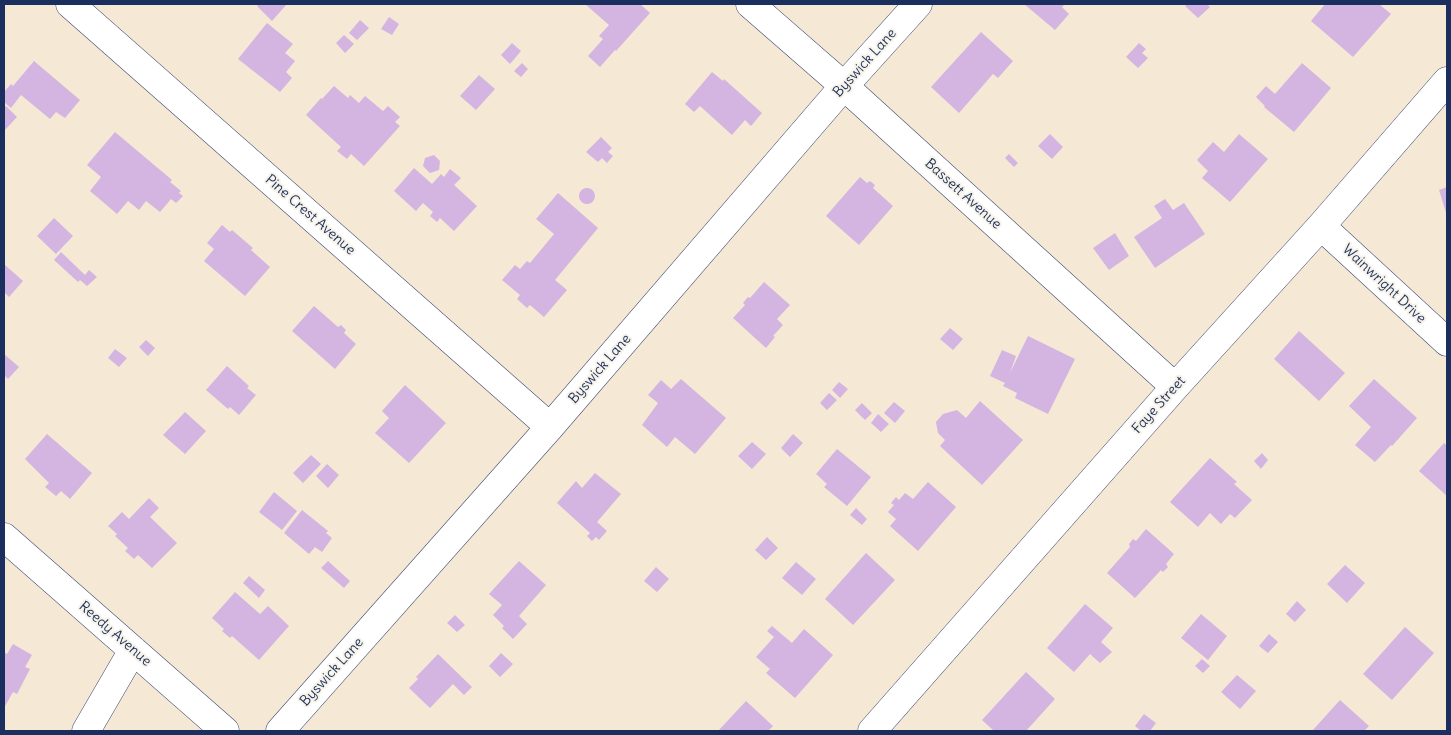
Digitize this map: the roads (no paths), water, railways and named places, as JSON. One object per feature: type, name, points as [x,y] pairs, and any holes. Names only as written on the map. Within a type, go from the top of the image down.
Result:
[{"type":"street","name":"Pine Crest Avenue","points":[[70,4],[550,427]]},
{"type":"street","name":"Bassett Avenue","points":[[750,4],[844,86],[1175,387]]},
{"type":"street","name":"Byswick Lane","points":[[280,731],[550,427],[844,86],[918,4]]},
{"type":"street","name":"Faye Street","points":[[872,731],[1175,387],[1321,226],[1447,81]]},
{"type":"street","name":"Wainwright Drive","points":[[1321,226],[1447,342]]},
{"type":"street","name":"Reedy Avenue","points":[[4,537],[225,731]]},
{"type":"street","points":[[86,731],[133,650]]}]
